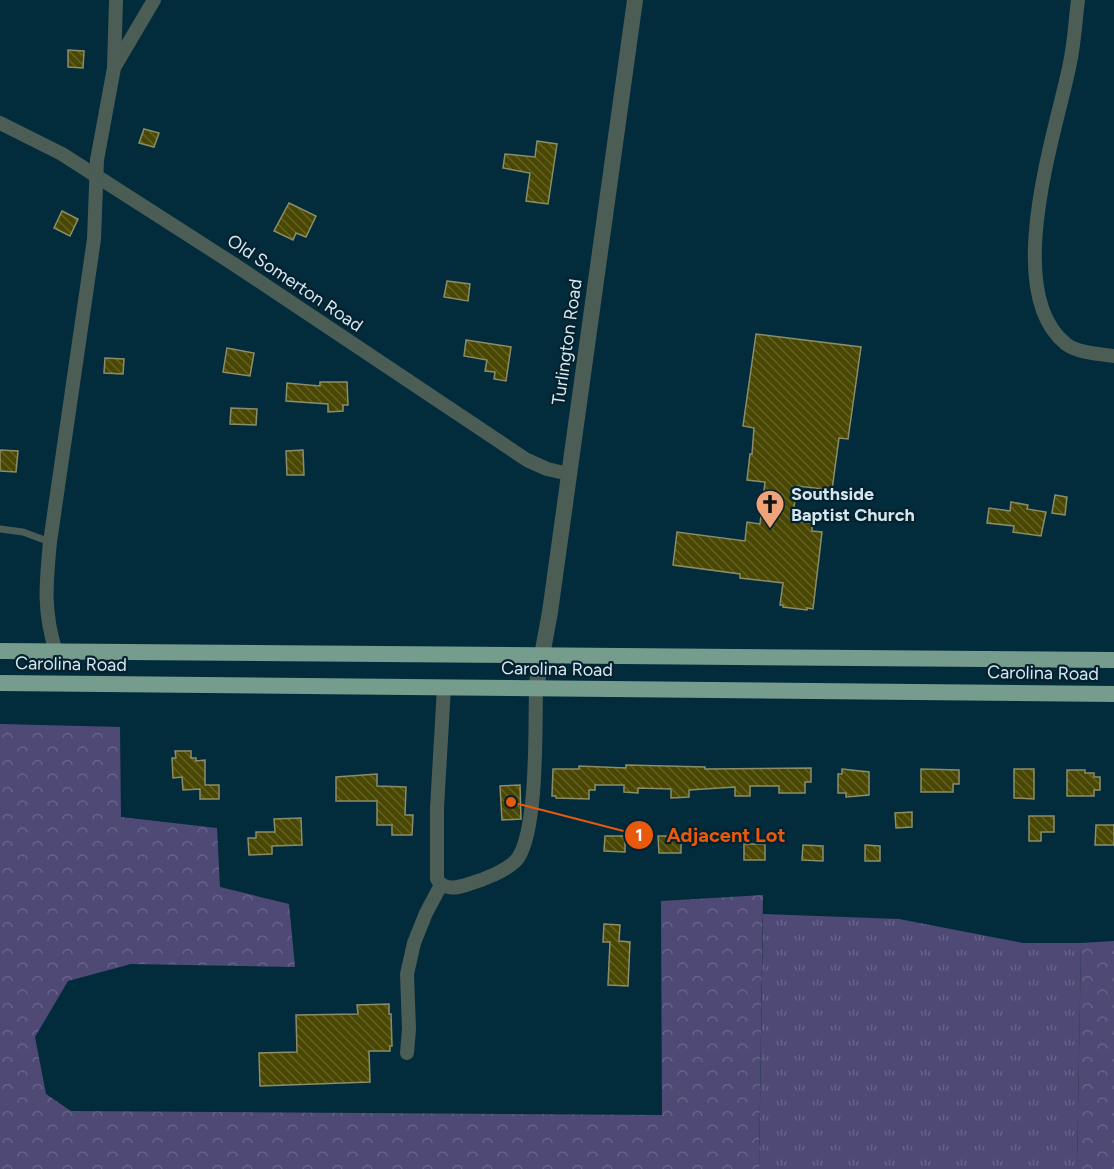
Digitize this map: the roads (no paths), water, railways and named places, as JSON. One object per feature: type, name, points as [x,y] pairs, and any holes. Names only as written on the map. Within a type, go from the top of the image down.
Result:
[{"type":"highway","name":"Carolina Road","points":[[0,651],[1114,660]]},
{"type":"highway","name":"Carolina Road","points":[[0,683],[1114,694]]},
{"type":"street","points":[[56,652],[50,632],[45,591],[50,542],[94,239],[98,159],[114,68],[116,0]]},
{"type":"street","points":[[114,68],[154,0]]},
{"type":"street","name":"Turlington Road","points":[[536,688],[569,474],[634,0]]},
{"type":"street","points":[[1078,0],[1069,69],[1040,194],[1035,231],[1038,288],[1043,310],[1051,328],[1063,342],[1071,348],[1114,356]]},
{"type":"street","name":"Old Somerton Road","points":[[0,123],[53,149],[98,177],[232,263],[527,460],[547,469],[569,474]]},
{"type":"street","points":[[444,687],[437,808],[437,879],[446,888],[459,888],[483,880],[501,871],[518,858],[528,831],[532,808],[536,688]]},
{"type":"street","points":[[407,1053],[409,1029],[407,974],[414,943],[441,885]]},
{"type":"lane","points":[[0,528],[23,532],[50,542]]},
{"type":"place","name":"Southside Baptist Church","points":[[770,530]]},
{"type":"place","name":"Adjacent Lot","points":[[511,802]]}]
